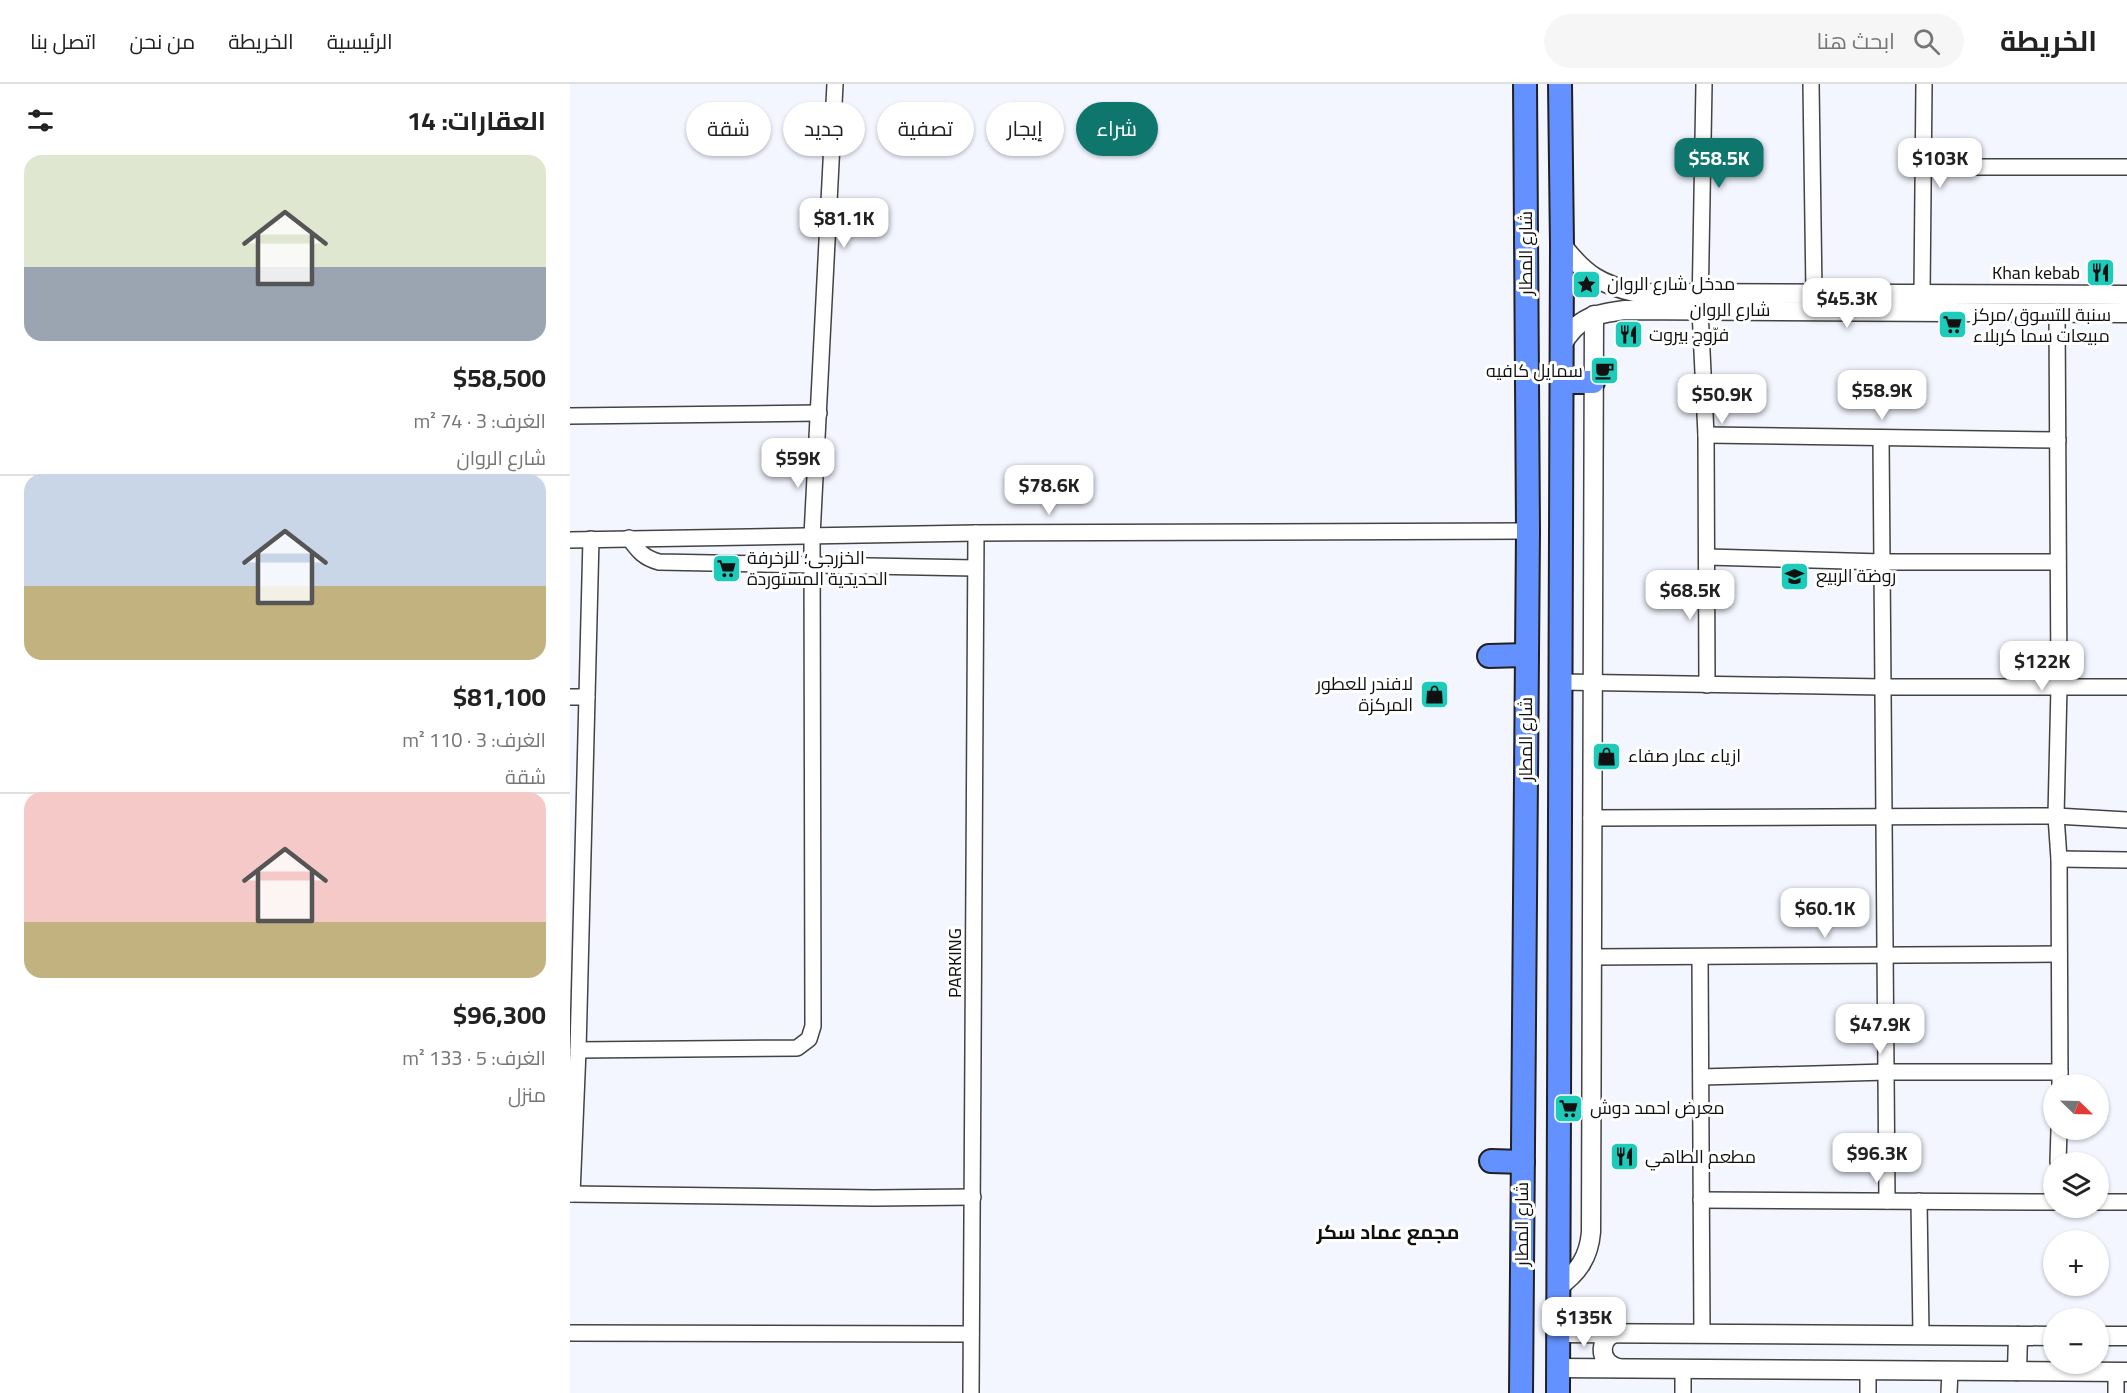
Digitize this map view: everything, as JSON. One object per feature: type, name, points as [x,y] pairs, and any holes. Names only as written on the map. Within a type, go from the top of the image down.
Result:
[{"type":"main road","name":"شارع المطار","points":[[1521,1393],[1528,531],[1526,84]]},
{"type":"main road","name":"شارع المطار","points":[[1558,1393],[1562,382],[1560,84]]},
{"type":"main road","points":[[1562,382],[1593,382]]},
{"type":"main road","points":[[1489,656],[1527,655]]},
{"type":"main road","points":[[1491,1161],[1523,1162]]},
{"type":"street","points":[[578,1050],[797,1048],[809,1040],[813,1026],[812,536],[835,84]]},
{"type":"street","points":[[1512,84],[1526,107]]},
{"type":"street","points":[[1704,84],[1701,302],[1706,435],[1707,685]]},
{"type":"street","points":[[1811,84],[1814,293]]},
{"type":"street","points":[[1922,294],[1924,84]]},
{"type":"street","points":[[1924,167],[2127,167]]},
{"type":"street","name":"شارع الروان","points":[[1562,246],[1577,265],[1590,275],[1621,289],[1701,302],[2127,313]]},
{"type":"street","name":"شارع الروان","points":[[1562,345],[1571,330],[1594,315],[1701,302],[1814,293],[2127,295]]},
{"type":"street","points":[[2056,311],[2059,687],[2056,816],[2059,859],[2060,1074]]},
{"type":"street","points":[[1558,1287],[1576,1273],[1582,1264],[1587,1254],[1591,1232],[1594,315]]},
{"type":"street","points":[[570,416],[819,413]]},
{"type":"street","points":[[1706,435],[2058,440]]},
{"type":"street","points":[[1881,438],[1887,1201]]},
{"type":"street","points":[[570,540],[976,533],[1528,531]]},
{"type":"street","name":"PARKING","points":[[971,1393],[974,1197],[976,533]]},
{"type":"street","points":[[629,538],[639,553],[649,560],[660,562],[975,568]]},
{"type":"street","points":[[591,539],[587,697],[577,822],[578,1050],[571,1194],[974,1197]]},
{"type":"street","points":[[1707,557],[1882,562],[2058,562]]},
{"type":"street","points":[[1561,682],[1883,687],[2127,687]]},
{"type":"street","points":[[570,697],[587,697]]},
{"type":"street","points":[[1591,818],[2056,816],[2127,820]]},
{"type":"street","points":[[2059,859],[2127,860]]},
{"type":"street","points":[[1592,957],[2059,954]]},
{"type":"street","points":[[1700,957],[1702,1334]]},
{"type":"street","points":[[1701,1077],[1887,1072],[2043,1077]]},
{"type":"street","points":[[1701,1200],[2043,1202]]},
{"type":"street","points":[[1919,1201],[1921,1335]]},
{"type":"street","points":[[2109,1202],[2127,1202]]},
{"type":"street","points":[[1618,1368],[1607,1362],[1602,1352],[1605,1340],[1614,1332],[1619,1332]]},
{"type":"street","points":[[570,1333],[971,1334]]},
{"type":"street","points":[[1558,1333],[2043,1336]]},
{"type":"street","points":[[2018,1336],[2018,1371]]},
{"type":"street","points":[[2109,1336],[2127,1336]]},
{"type":"street","points":[[1558,1368],[2122,1372],[2116,1393]]},
{"type":"street","points":[[1683,1369],[1683,1393]]},
{"type":"street","points":[[1868,1370],[1868,1393]]},
{"type":"street","points":[[1949,1393],[1950,1371]]},
{"type":"place","name":"Khan kebab","points":[[2101,273]]},
{"type":"place","name":"مدخل شارع الروان","points":[[1586,284]]},
{"type":"place","name":"سنبة للتسوق/مركز مبيعات سما كربلاء","points":[[1952,325]]},
{"type":"place","name":"فرّوج بيروت","points":[[1628,335]]},
{"type":"place","name":"سمايل كافيه","points":[[1604,371]]},
{"type":"place","name":"الخزرجي؛ للزخرفة الحديدية المستوردة","points":[[726,568]]},
{"type":"place","name":"روضة الربيع","points":[[1795,576]]},
{"type":"place","name":"لافندر للعطور المركزة","points":[[1434,694]]},
{"type":"place","name":"ازياء عمار صفاء","points":[[1607,756]]},
{"type":"place","name":"معرض احمد دوش","points":[[1569,1108]]},
{"type":"place","name":"مطعم الطاهي","points":[[1624,1157]]},
{"type":"district","name":"مجمع عماد سكر","points":[[1388,1232]]}]
